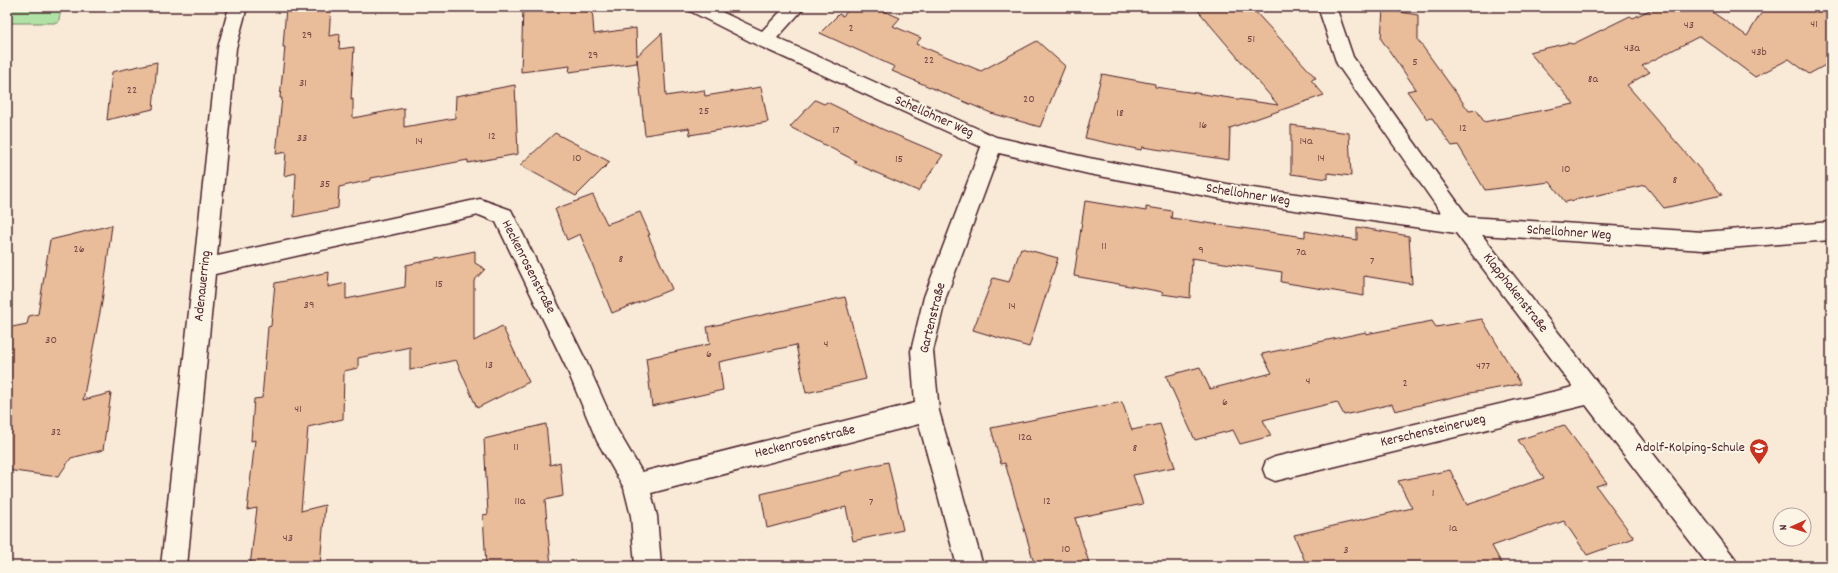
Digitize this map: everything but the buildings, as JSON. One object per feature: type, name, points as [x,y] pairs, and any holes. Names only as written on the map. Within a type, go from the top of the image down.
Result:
[{"type":"street","name":"Adenauerring","points":[[174,566],[227,48],[238,7]]},
{"type":"street","name":"Schellohner Weg","points":[[696,7],[764,40],[992,144],[1089,166],[1238,194],[1462,225],[1703,241],[1831,231]]},
{"type":"street","points":[[764,40],[796,7]]},
{"type":"street","name":"Klapphakenstraße","points":[[1327,7],[1344,59],[1462,225],[1725,566]]},
{"type":"street","name":"Gartenstraße","points":[[970,566],[927,411],[922,351],[935,297],[992,144]]},
{"type":"street","name":"Heckenrosenstraße","points":[[205,267],[480,207],[504,216],[578,368],[606,433],[636,485],[644,516],[648,566]]},
{"type":"street","name":"Kerschensteinerweg","points":[[1275,469],[1591,393]]},
{"type":"street","name":"Heckenrosenstraße","points":[[636,485],[927,411]]},
{"type":"green space","points":[[7,7],[62,7],[58,23],[7,23]]},
{"type":"place","name":"Adolf-Kolping-Schule","points":[[1759,465]]}]
